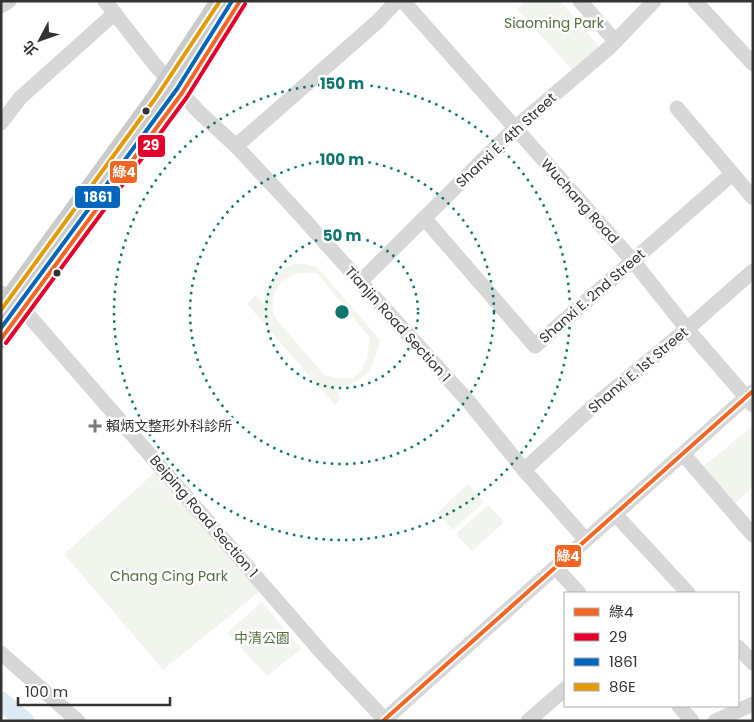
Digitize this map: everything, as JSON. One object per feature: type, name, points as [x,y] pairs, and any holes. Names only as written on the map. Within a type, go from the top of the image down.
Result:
[{"type":"main road","points":[[1,339],[8,303],[169,79],[220,1]]},
{"type":"main road","points":[[8,303],[61,259],[182,93],[240,1]]},
{"type":"street","points":[[1,6],[9,1]]},
{"type":"street","points":[[236,146],[377,22],[397,1]]},
{"type":"street","name":"Wuchang Road","points":[[403,1],[633,261],[687,329],[750,398]]},
{"type":"street","points":[[580,1],[614,41]]},
{"type":"street","name":"Shanxi E. 4th Street","points":[[360,282],[515,128],[610,47],[654,1]]},
{"type":"street","points":[[694,1],[753,64]]},
{"type":"street","points":[[1,123],[20,98],[110,7]]},
{"type":"street","name":"Tianjin Road Section 1","points":[[110,7],[155,65],[236,146],[469,402],[524,470],[586,540]]},
{"type":"street","points":[[677,108],[753,198]]},
{"type":"street","name":"Shanxi E. 2nd Street","points":[[424,218],[535,346],[732,174]]},
{"type":"street","name":"Shanxi E. 1st Street","points":[[524,470],[589,410],[687,329],[753,271]]},
{"type":"street","name":"Beiping Road Section 1","points":[[8,303],[385,720]]},
{"type":"street","points":[[385,720],[682,454],[750,398]]},
{"type":"street","points":[[682,454],[753,535]]},
{"type":"street","points":[[615,514],[687,592]]},
{"type":"street","points":[[556,568],[577,592]]},
{"type":"street","points":[[739,647],[753,663]]},
{"type":"street","points":[[1,653],[78,721]]},
{"type":"street","points":[[528,721],[564,690]]},
{"type":"street","points":[[715,721],[753,704]]},
{"type":"street","points":[[680,707],[692,721]]},
{"type":"green space","name":"Siaoming Park","points":[[525,1],[560,1],[601,49],[574,72],[517,9]]},
{"type":"green space","points":[[292,264],[306,264],[317,267],[380,340],[375,359],[367,373],[355,383],[335,388],[341,399],[335,405],[247,304],[256,295],[265,305],[266,291],[271,280],[280,271]],"holes":[[[299,273],[317,273],[370,338],[367,358],[361,371],[353,378],[337,378],[324,375],[275,318],[273,310],[274,296],[280,284]]]},
{"type":"green space","points":[[750,428],[753,428],[753,487],[736,502],[730,500],[704,471],[704,466]]},
{"type":"green space","name":"Chang Cing Park","points":[[161,467],[265,587],[163,670],[64,554]]},
{"type":"green space","points":[[468,484],[484,502],[453,530],[437,513]]},
{"type":"green space","points":[[488,505],[504,522],[472,551],[456,534]]},
{"type":"green space","name":"中清公園","points":[[262,602],[301,649],[267,676],[227,633]]},
{"type":"waterway","points":[[1,701],[25,721]]},
{"type":"transit line","name":"86E","points":[[1,310],[157,96],[220,1]]},
{"type":"transit line","name":"1861","points":[[1,328],[177,89],[232,1]]},
{"type":"transit line","name":"綠4","points":[[1,339],[182,93],[240,1]]},
{"type":"transit line","name":"29","points":[[6,343],[187,97],[245,4]]},
{"type":"transit line","name":"綠4","points":[[383,721],[753,391]]},
{"type":"place","name":"賴炳文整形外科診所","points":[[95,426]]}]
